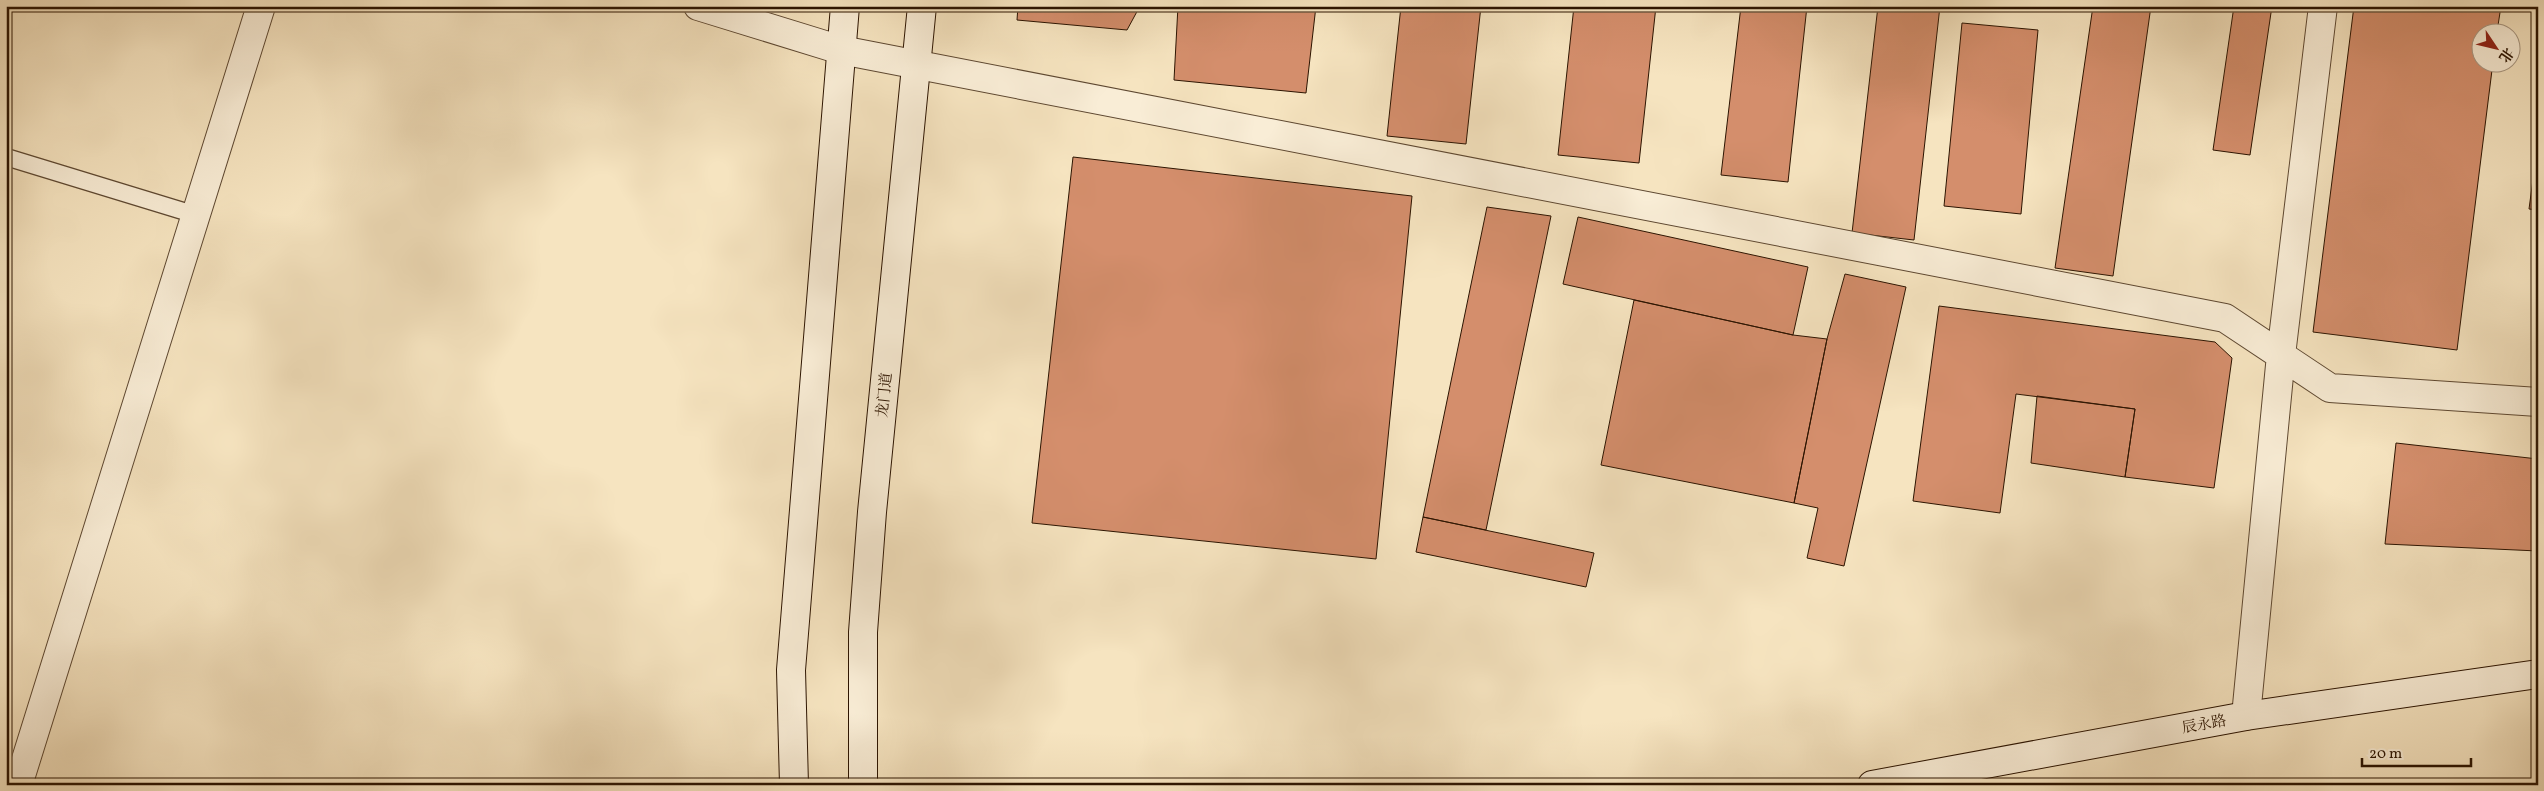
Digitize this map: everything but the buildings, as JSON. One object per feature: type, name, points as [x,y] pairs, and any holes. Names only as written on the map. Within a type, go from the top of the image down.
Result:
[{"type":"street","points":[[18,785],[261,6]]},
{"type":"street","points":[[698,6],[841,50],[2225,318],[2330,388],[2538,402]]},
{"type":"street","points":[[794,785],[791,670],[846,6]]},
{"type":"street","name":"龙门道","points":[[863,785],[864,623],[872,512],[922,6]]},
{"type":"street","points":[[2246,716],[2281,355],[2323,6]]},
{"type":"street","name":"辰永路","points":[[1872,785],[2246,716],[2538,674]]},
{"type":"lane","points":[[6,157],[196,214]]}]
